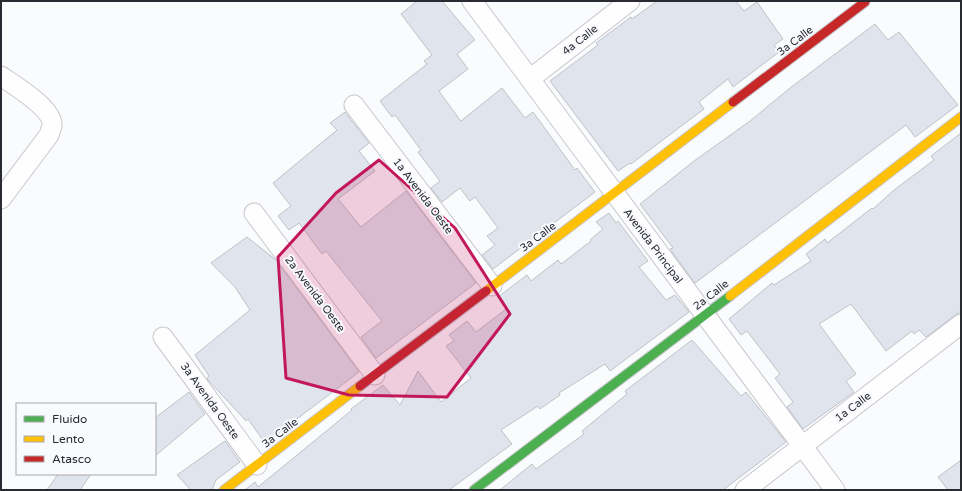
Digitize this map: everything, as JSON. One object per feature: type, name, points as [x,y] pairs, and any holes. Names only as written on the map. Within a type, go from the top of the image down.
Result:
[{"type":"street","name":"Avenida Principal","points":[[472,1],[835,490]]},
{"type":"street","name":"4a Calle","points":[[530,79],[630,1]]},
{"type":"street","name":"3a Calle","points":[[224,490],[865,2]]},
{"type":"street","points":[[1,76],[43,107],[49,115],[52,125],[49,135],[1,199]]},
{"type":"street","name":"1a Avenida Oeste","points":[[354,105],[492,286]]},
{"type":"street","name":"2a Calle","points":[[474,490],[706,315],[961,117]]},
{"type":"street","name":"2a Avenida Oeste","points":[[254,213],[375,375]]},
{"type":"street","name":"1a Calle","points":[[744,490],[961,324]]},
{"type":"street","name":"3a Avenida Oeste","points":[[163,337],[257,465]]},
{"type":"highlighted area","points":[[379,160],[455,228],[510,314],[447,397],[349,395],[286,378],[278,257],[336,193]]},
{"type":"building","points":[[417,1],[442,1],[475,40],[457,54],[468,69],[439,91],[460,120],[461,121],[502,88],[525,118],[533,112],[575,170],[577,168],[595,192],[493,269],[482,255],[495,245],[487,236],[498,228],[475,197],[470,201],[460,188],[442,202],[431,188],[440,181],[418,152],[421,150],[395,115],[392,117],[380,101],[427,64],[424,61],[432,55],[401,14]]},
{"type":"building","points":[[657,1],[736,1],[744,11],[757,2],[783,39],[774,45],[779,52],[733,87],[728,79],[699,102],[704,109],[631,164],[630,163],[618,171],[550,81],[598,45],[596,43],[631,17],[632,19]]},
{"type":"building","points":[[875,24],[888,40],[899,32],[958,105],[915,137],[906,125],[695,283],[670,249],[673,248],[640,204],[694,161],[750,121],[790,88]]},
{"type":"building","points":[[345,112],[369,143],[359,151],[375,171],[338,199],[361,227],[406,191],[476,283],[376,358],[361,337],[382,321],[326,251],[322,254],[299,223],[289,230],[278,216],[291,206],[273,183],[337,130],[330,123]]},
{"type":"building","points":[[961,133],[961,311],[926,337],[919,330],[914,334],[912,331],[886,351],[851,304],[819,324],[856,374],[846,381],[854,392],[803,429],[787,407],[793,402],[775,378],[780,374],[747,331],[741,335],[729,319],[772,283],[774,285],[811,261],[806,254],[825,239],[827,243],[872,208],[873,209],[894,190],[934,160],[931,156]]},
{"type":"building","points":[[609,213],[616,223],[618,221],[648,261],[639,267],[666,300],[675,295],[689,312],[610,371],[605,364],[559,393],[560,395],[540,409],[538,406],[501,430],[512,444],[449,490],[245,490],[255,482],[258,487],[352,410],[351,409],[383,385],[400,405],[418,371],[441,402],[471,378],[446,346],[454,341],[449,335],[467,321],[476,332],[506,309],[498,297],[527,275],[531,281],[558,260],[561,264],[591,241],[590,240],[603,229],[596,222]]},
{"type":"building","points":[[247,237],[276,260],[359,372],[265,443],[248,419],[246,421],[208,380],[207,378],[209,376],[195,355],[250,310],[235,287],[211,263]]},
{"type":"building","points":[[692,340],[741,396],[746,392],[786,442],[723,490],[500,490],[532,464],[536,469],[584,434],[582,431],[627,394],[625,391]]},
{"type":"building","points":[[189,392],[205,414],[156,455],[156,417]]},
{"type":"building","points":[[225,441],[240,462],[216,480],[212,490],[191,490],[177,475]]},
{"type":"building","points":[[961,460],[961,490],[948,490],[938,477]]},
{"type":"building","points":[[57,475],[90,475],[80,490],[47,490]]},
{"type":"traffic: fast","points":[[474,490],[730,296]]},
{"type":"traffic: slow","points":[[486,291],[733,102]]},
{"type":"traffic: slow","points":[[730,296],[961,117]]},
{"type":"traffic: slow","points":[[224,490],[360,386]]},
{"type":"traffic: jam","points":[[733,102],[865,2]]},
{"type":"traffic: jam","points":[[360,386],[486,291]]}]
